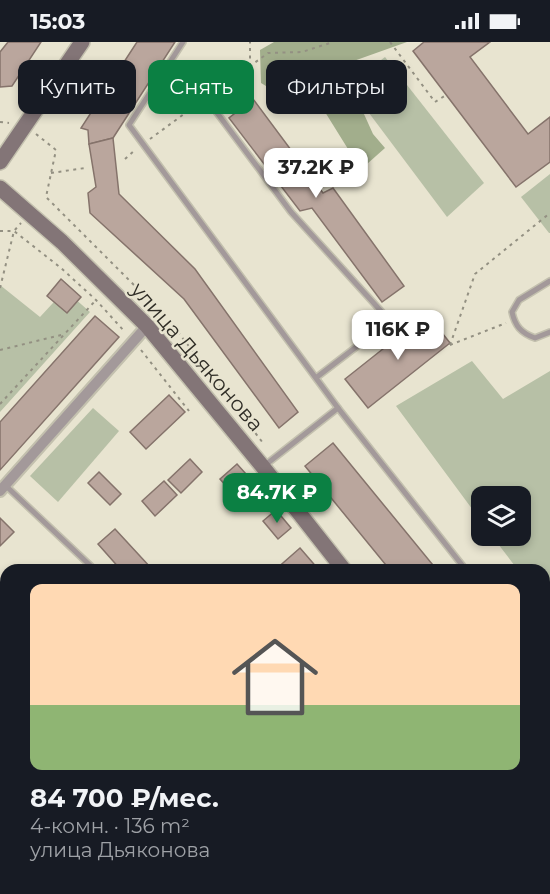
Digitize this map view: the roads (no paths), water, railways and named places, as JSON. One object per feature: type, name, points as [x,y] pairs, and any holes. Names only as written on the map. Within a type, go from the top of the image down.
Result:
[{"type":"main road","points":[[0,162],[82,42]]},
{"type":"main road","name":"улица Дьяконова","points":[[0,188],[62,242],[147,326],[269,462],[340,564]]},
{"type":"street","points":[[3,488],[147,326]]},
{"type":"lane","points":[[183,42],[129,125],[338,408],[461,564]]},
{"type":"lane","points":[[218,114],[291,213],[390,321],[317,377]]},
{"type":"lane","points":[[550,281],[519,300],[512,312],[523,334],[535,338],[550,332]]},
{"type":"lane","points":[[269,462],[338,408]]},
{"type":"lane","points":[[3,488],[88,564]]}]
